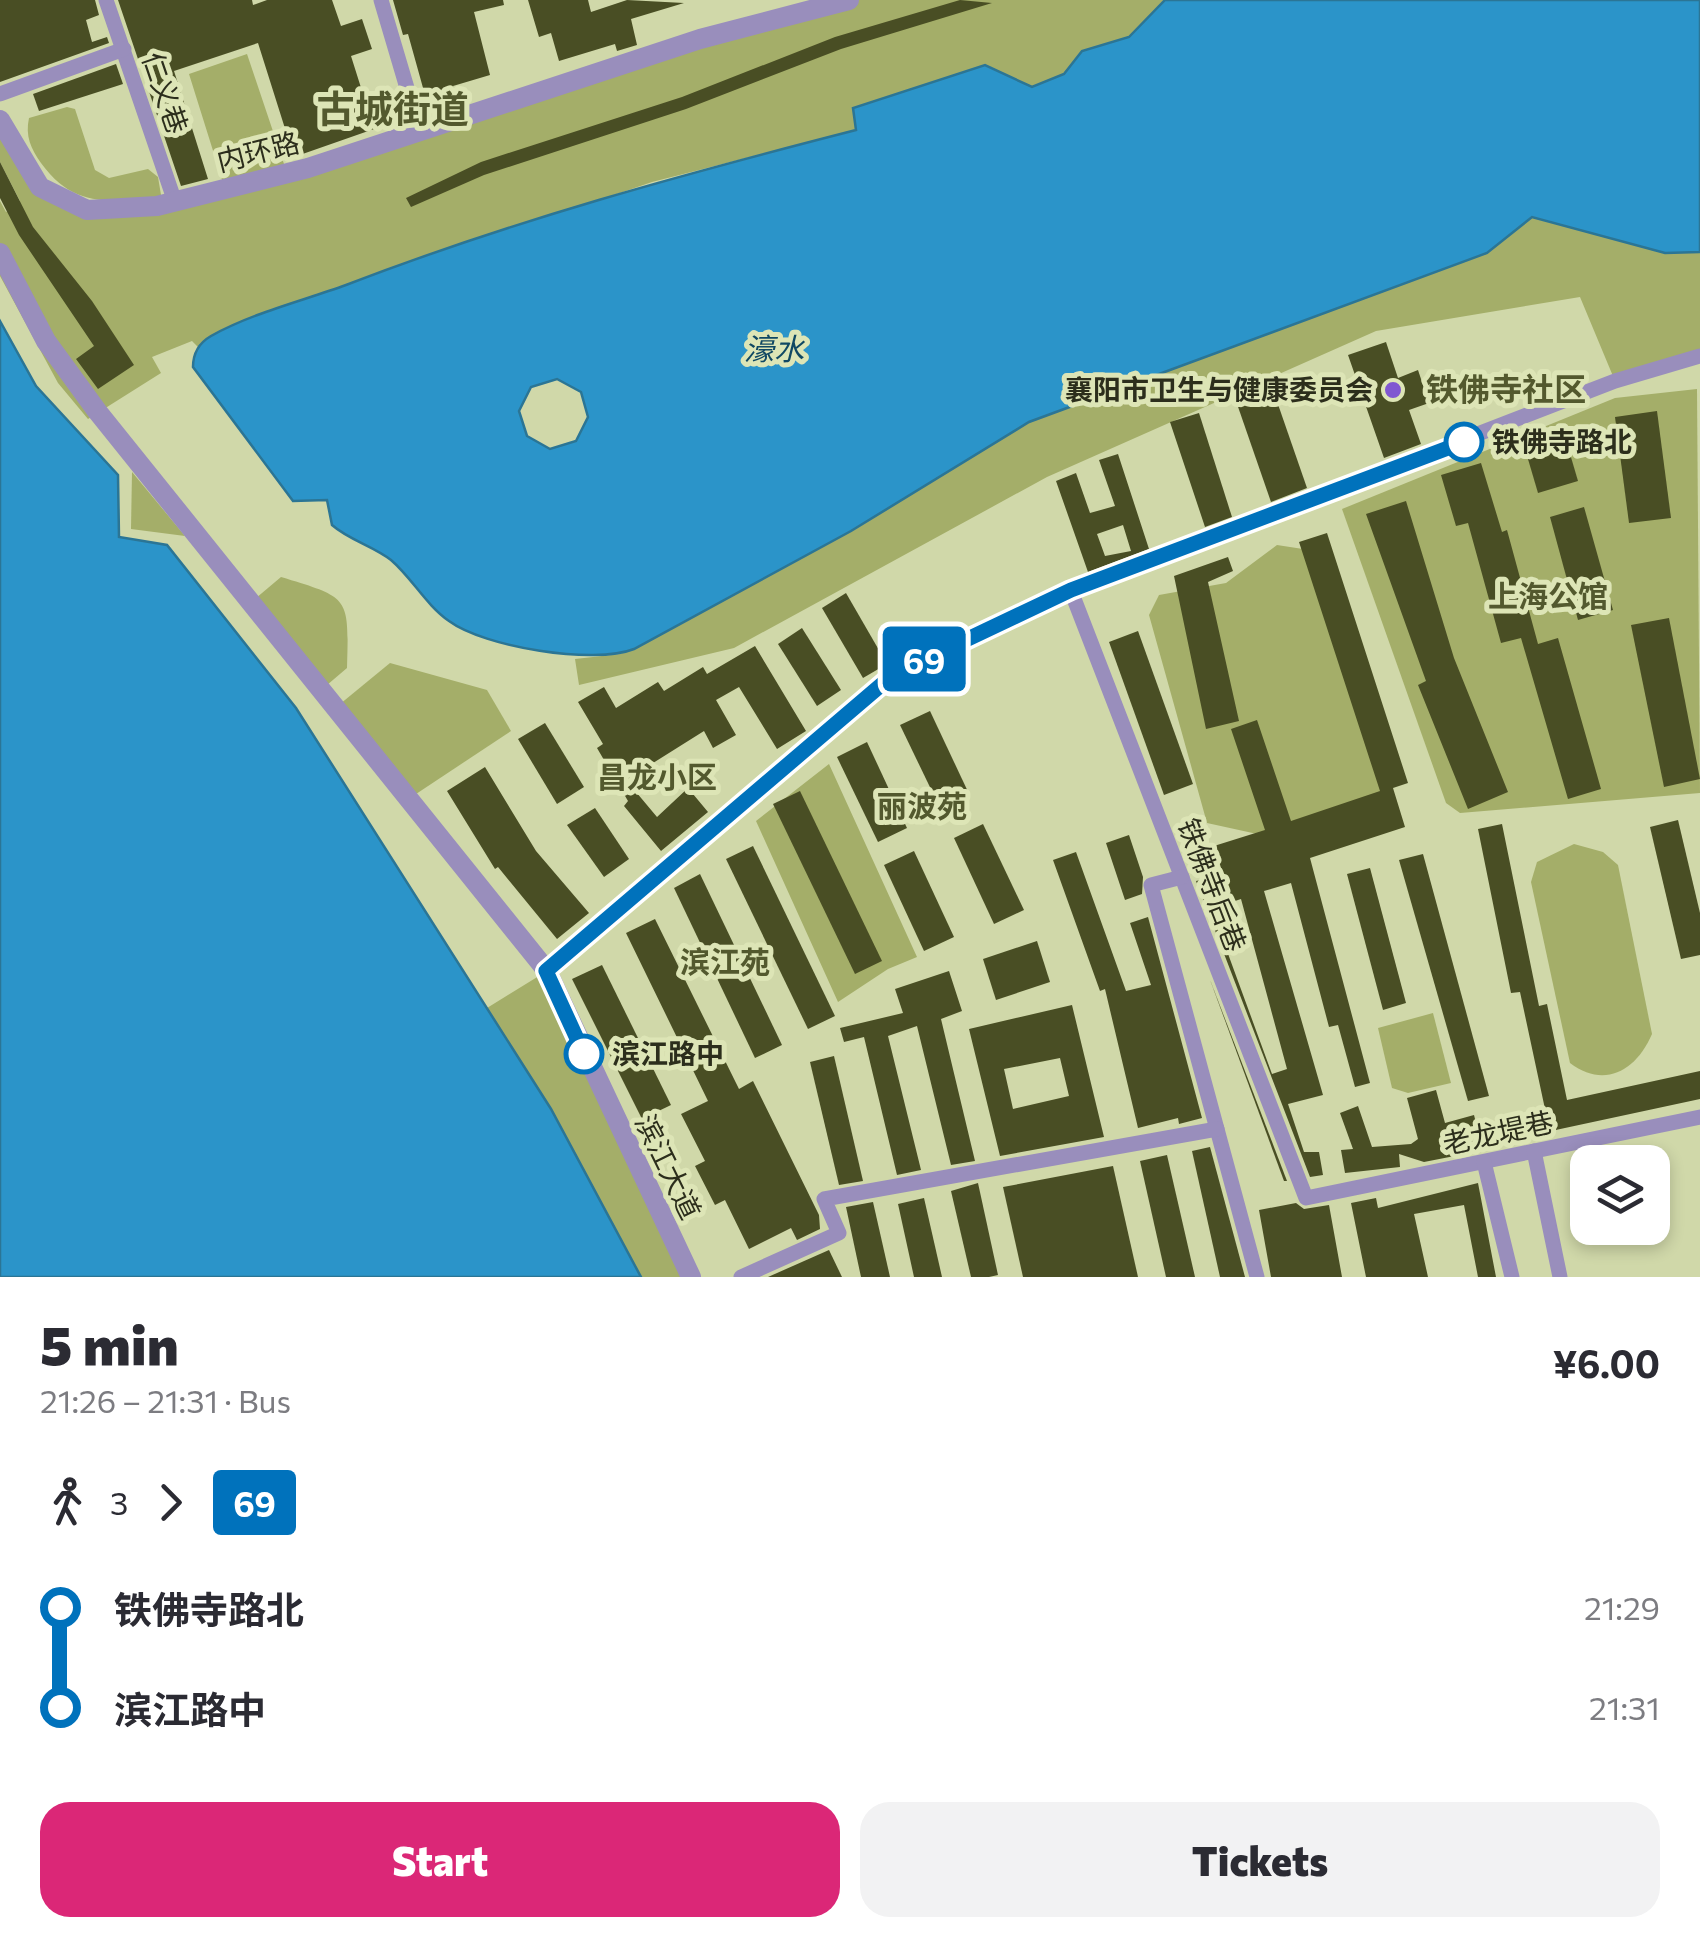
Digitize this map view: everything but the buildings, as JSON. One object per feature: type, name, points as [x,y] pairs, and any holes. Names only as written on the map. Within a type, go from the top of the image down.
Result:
[{"type":"street","name":"仁义巷","points":[[106,0],[174,202]]},
{"type":"street","points":[[382,0],[420,132]]},
{"type":"street","name":"内环路","points":[[0,120],[40,188],[88,210],[174,202],[308,168],[700,39],[849,0]]},
{"type":"street","points":[[0,94],[124,49]]},
{"type":"street","name":"滨江大道","points":[[0,252],[46,341],[96,412],[546,971],[691,1277]]},
{"type":"street","points":[[546,971],[894,674],[1071,590],[1615,381],[1700,356]]},
{"type":"street","name":"铁佛寺后巷","points":[[1071,590],[1306,1198]]},
{"type":"street","points":[[1182,877],[1151,885],[1256,1277]]},
{"type":"street","name":"老龙堤巷","points":[[1306,1198],[1700,1117]]},
{"type":"street","points":[[741,1277],[839,1233],[824,1200],[1217,1129]]},
{"type":"street","points":[[1534,1151],[1560,1277]]},
{"type":"street","points":[[1484,1162],[1512,1277]]},
{"type":"green space","points":[[849,0],[1165,0],[1129,37],[1082,51],[1064,74],[1031,87],[985,65],[857,130],[652,182],[268,313],[210,337],[198,347],[192,341],[152,357],[161,373],[88,419],[58,383],[0,276],[0,201],[6,212],[20,201],[0,162],[0,120],[40,187],[87,210],[225,189],[189,74],[247,54],[287,173]]},
{"type":"green space","points":[[67,107],[75,109],[95,170],[109,178],[148,169],[158,177],[161,195],[155,200],[91,198],[53,177],[32,147],[29,118]]},
{"type":"green space","points":[[1532,217],[1665,253],[1700,252],[1700,356],[1615,381],[1580,297],[1376,331],[1047,477],[734,648],[579,685],[575,659],[620,654],[851,531],[1029,422],[1486,253]]},
{"type":"green space","points":[[1697,389],[1700,793],[1460,813],[1446,803],[1342,509],[1615,398]]},
{"type":"green space","points":[[132,472],[185,536],[131,529]]},
{"type":"green space","points":[[1277,545],[1316,551],[1385,765],[1377,806],[1276,838],[1207,823],[1149,615],[1159,595],[1226,583]]},
{"type":"green space","points":[[281,577],[333,596],[345,613],[347,668],[320,691],[250,603]]},
{"type":"green space","points":[[390,663],[487,690],[511,731],[407,800],[334,709]]},
{"type":"green space","points":[[829,764],[917,957],[888,969],[838,1002],[756,821]]},
{"type":"green space","points":[[1574,844],[1603,852],[1618,865],[1652,1034],[1637,1058],[1607,1075],[1595,1075],[1570,1063],[1531,882],[1537,862]]},
{"type":"green space","points":[[547,971],[691,1277],[641,1277],[551,1109],[487,1008]]},
{"type":"green space","points":[[1433,1013],[1451,1083],[1408,1093],[1392,1088],[1378,1028]]},
{"type":"water","name":"濠水","points":[[1165,0],[1700,0],[1700,252],[1665,253],[1532,217],[1487,253],[1029,422],[851,531],[634,649],[593,655],[512,646],[449,621],[391,560],[332,525],[327,500],[293,501],[193,367],[200,345],[207,339],[277,308],[535,219],[856,130],[853,108],[985,65],[1032,87],[1064,74],[1082,51],[1129,37]],"holes":[[[557,379],[581,392],[588,417],[576,441],[550,449],[527,436],[519,411],[531,387]]]},
{"type":"water","points":[[0,321],[36,386],[118,475],[119,537],[167,545],[296,708],[551,1109],[641,1277],[0,1277]]},
{"type":"bus line","name":"69","points":[[584,1054],[546,971],[894,674],[1071,590],[1464,442]]},
{"type":"place","name":"襄阳市卫生与健康委员会","points":[[1393,390]]},
{"type":"place","name":"铁佛寺路北","points":[[1464,442]]},
{"type":"place","name":"滨江路中","points":[[584,1054]]},
{"type":"district","name":"古城街道","points":[[393,110]]},
{"type":"district","name":"铁佛寺社区","points":[[1506,390]]},
{"type":"district","name":"上海公馆","points":[[1548,597]]},
{"type":"district","name":"昌龙小区","points":[[657,778]]},
{"type":"district","name":"丽波苑","points":[[922,807]]},
{"type":"district","name":"滨江苑","points":[[725,963]]}]
